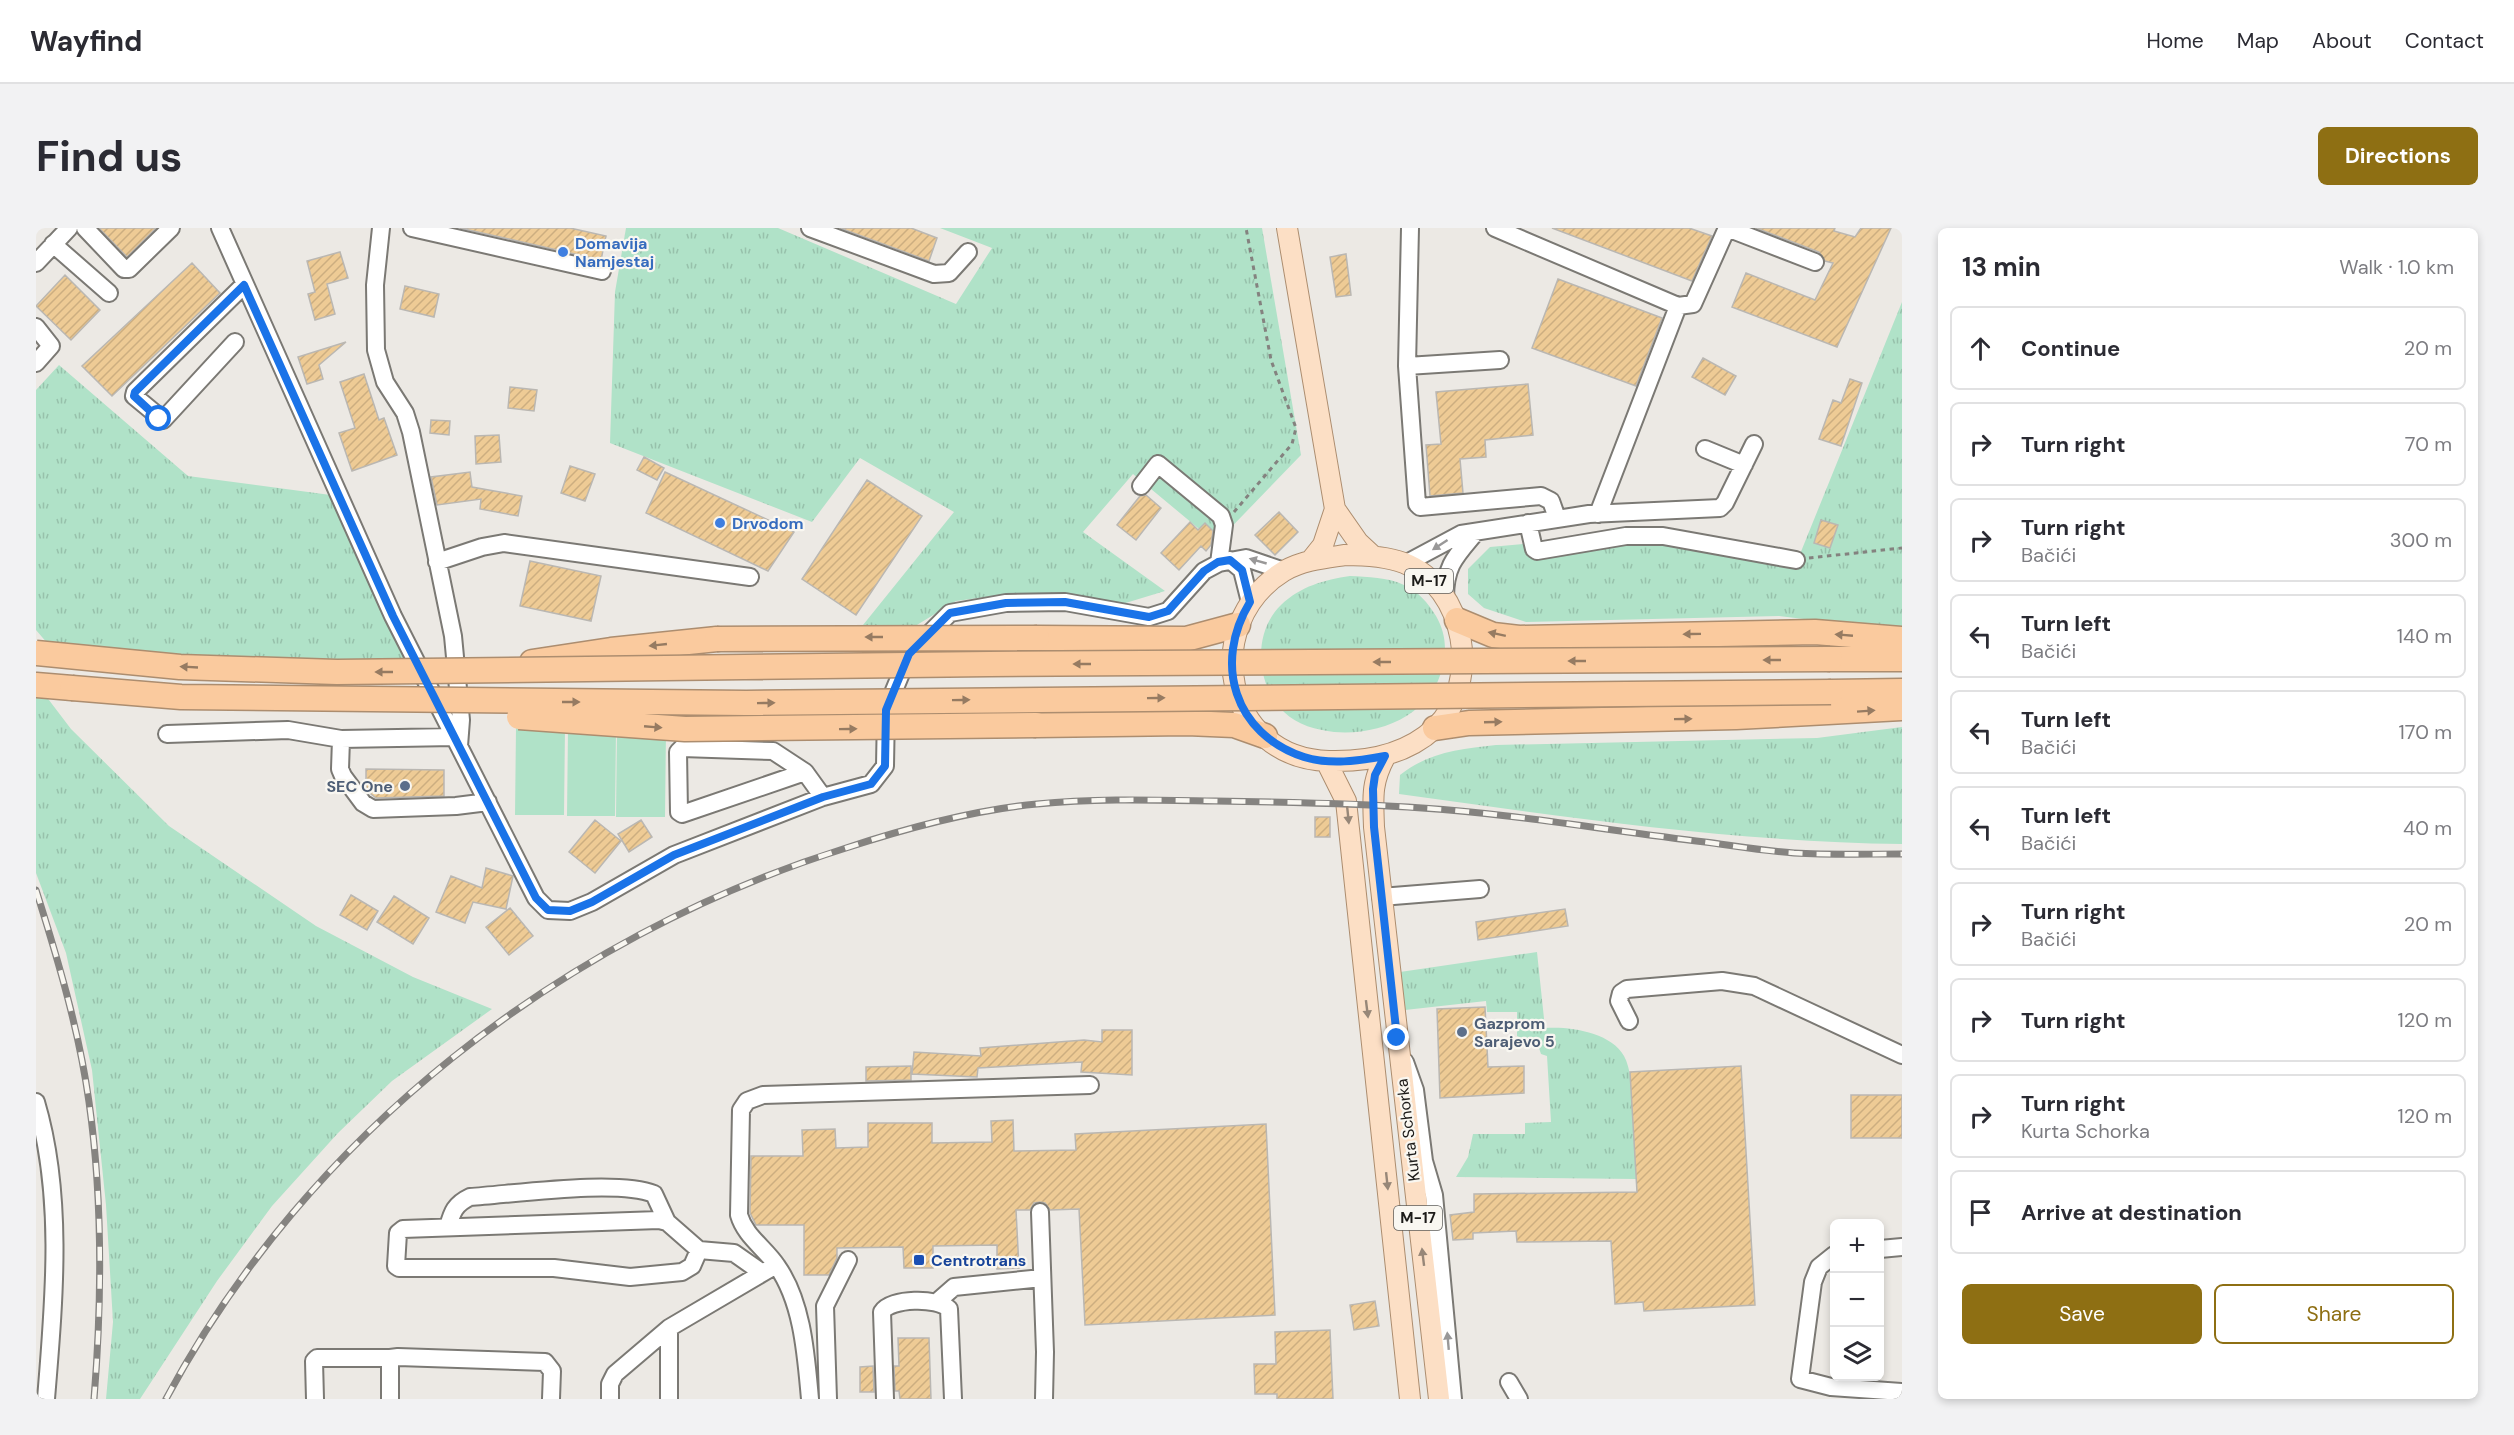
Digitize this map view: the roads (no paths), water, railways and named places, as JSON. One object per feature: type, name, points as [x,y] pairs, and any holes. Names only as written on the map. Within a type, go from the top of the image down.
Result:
[{"type":"highway","points":[[1457,620],[1493,635],[1519,638],[1815,632],[1902,639]]},
{"type":"highway","points":[[484,669],[611,650],[717,639],[1186,639],[1217,633],[1238,625]]},
{"type":"highway","points":[[36,653],[138,664],[337,672],[1902,658]]},
{"type":"highway","points":[[36,684],[192,697],[734,703],[1902,691]]},
{"type":"highway","points":[[72,688],[161,706],[485,714],[685,729],[1187,723],[1234,725],[1265,736]]},
{"type":"highway","points":[[1435,728],[1469,723],[1736,717],[1902,708]]},
{"type":"main road","points":[[1287,228],[1335,509],[1358,542],[1372,555]]},
{"type":"main road","points":[[1311,560],[1323,544],[1335,509]]},
{"type":"main road","name":"M-17","points":[[1345,555],[1372,555],[1405,564],[1429,580],[1445,598],[1457,620],[1462,662],[1458,686],[1450,707],[1435,728],[1404,748],[1385,756],[1354,761],[1326,761],[1283,748],[1265,736],[1248,718],[1237,696],[1232,673],[1232,648],[1238,625],[1250,602],[1284,571],[1311,560],[1345,555]]},
{"type":"main road","name":"Kurta Schorka","points":[[1385,756],[1375,775],[1373,789],[1381,897],[1439,1399]]},
{"type":"main road","name":"Kurta Schorka","points":[[1326,761],[1346,801],[1410,1399]]},
{"type":"street","points":[[36,263],[69,228]]},
{"type":"street","points":[[85,228],[124,269],[129,269],[171,228]]},
{"type":"street","points":[[220,228],[393,616],[536,898],[548,910],[559,912],[592,902],[674,855],[823,797],[871,784],[879,777],[885,766],[886,710],[909,654],[950,613],[1006,603],[1065,602],[1149,617],[1168,611],[1204,571],[1224,561],[1246,558],[1284,571]]},
{"type":"street","points":[[381,228],[375,285],[376,350],[385,382],[405,413],[411,432],[453,636],[461,720],[457,742]]},
{"type":"street","points":[[412,228],[602,271]]},
{"type":"street","points":[[810,228],[934,274],[949,273],[968,252]]},
{"type":"street","points":[[1410,228],[1407,366],[1417,504],[1420,507],[1541,496],[1551,501],[1557,518]]},
{"type":"street","points":[[1495,228],[1678,306],[1693,304],[1727,228],[1815,262]]},
{"type":"street","points":[[53,244],[109,293]]},
{"type":"street","points":[[235,342],[163,420],[134,396],[135,392],[244,285]]},
{"type":"street","points":[[1598,514],[1678,306]]},
{"type":"street","points":[[36,327],[51,348],[36,363]]},
{"type":"street","points":[[1407,366],[1500,360]]},
{"type":"street","points":[[1405,564],[1461,534],[1476,531],[1598,514],[1720,508],[1754,444]]},
{"type":"street","points":[[1705,450],[1743,465]]},
{"type":"street","points":[[1141,486],[1158,464],[1221,516],[1224,525],[1224,561]]},
{"type":"street","points":[[1528,524],[1534,549],[1537,551],[1626,536],[1663,536],[1723,549],[1796,560]]},
{"type":"street","points":[[1445,598],[1445,579],[1450,563],[1476,531]]},
{"type":"street","points":[[437,562],[482,547],[504,543],[750,577]]},
{"type":"street","points":[[1224,561],[1242,570],[1250,602]]},
{"type":"street","points":[[167,734],[288,730],[341,739],[457,742]]},
{"type":"street","points":[[341,739],[340,769],[368,807],[373,809],[488,802]]},
{"type":"street","points":[[805,772],[682,814],[679,812],[678,752],[682,748],[773,751],[805,772],[823,797]]},
{"type":"street","points":[[1381,897],[1480,889]]},
{"type":"street","points":[[1629,1021],[1619,1001],[1621,993],[1627,988],[1722,981],[1754,986],[1902,1055]]},
{"type":"street","points":[[1397,1038],[1415,1090],[1424,1161],[1434,1195],[1454,1399]]},
{"type":"street","points":[[810,1399],[798,1314],[790,1289],[777,1265],[750,1236],[740,1215],[741,1110],[747,1101],[763,1095],[1090,1085]]},
{"type":"street","points":[[36,1102],[49,1167],[54,1238],[52,1323],[46,1399]]},
{"type":"street","points":[[448,1227],[452,1211],[459,1202],[470,1197],[606,1188],[642,1189],[654,1194],[667,1222],[699,1251],[734,1253],[761,1272]]},
{"type":"street","points":[[1040,1212],[1044,1399]]},
{"type":"street","points":[[667,1222],[403,1229],[398,1233],[396,1266],[399,1268],[554,1268],[630,1277],[682,1272],[692,1266],[699,1251]]},
{"type":"street","points":[[1884,1249],[1902,1247]]},
{"type":"street","points":[[1830,1258],[1819,1267],[1813,1282],[1800,1379],[1831,1387],[1902,1392]]},
{"type":"street","points":[[828,1399],[825,1306],[848,1260]]},
{"type":"street","points":[[610,1399],[610,1384],[615,1374],[669,1328],[761,1272],[777,1265]]},
{"type":"street","points":[[938,1301],[954,1287],[1042,1278]]},
{"type":"street","points":[[885,1399],[882,1312],[885,1306],[892,1303],[938,1301],[949,1309],[953,1399]]},
{"type":"street","points":[[669,1328],[669,1399]]},
{"type":"street","points":[[315,1399],[314,1361],[317,1358],[545,1362],[552,1371],[551,1399]]},
{"type":"street","points":[[390,1358],[390,1399]]},
{"type":"street","points":[[1509,1382],[1519,1399]]},
{"type":"railway","points":[[166,1399],[224,1303],[292,1214],[368,1132],[452,1058],[543,992],[640,935],[741,886],[846,848],[940,821],[1013,807],[1081,801],[1171,800],[1422,808],[1528,818],[1783,852],[1902,854]]},
{"type":"railway","points":[[36,890],[74,1022],[85,1075],[94,1139],[100,1250],[99,1325],[94,1399]]},
{"type":"place","name":"Domavija Namjestaj","points":[[563,252]]},
{"type":"place","name":"Drvodom","points":[[720,523]]},
{"type":"place","name":"SEC One","points":[[405,786]]},
{"type":"place","name":"Gazprom Sarajevo 5","points":[[1462,1032]]},
{"type":"place","name":"Centrotrans","points":[[919,1260]]}]
